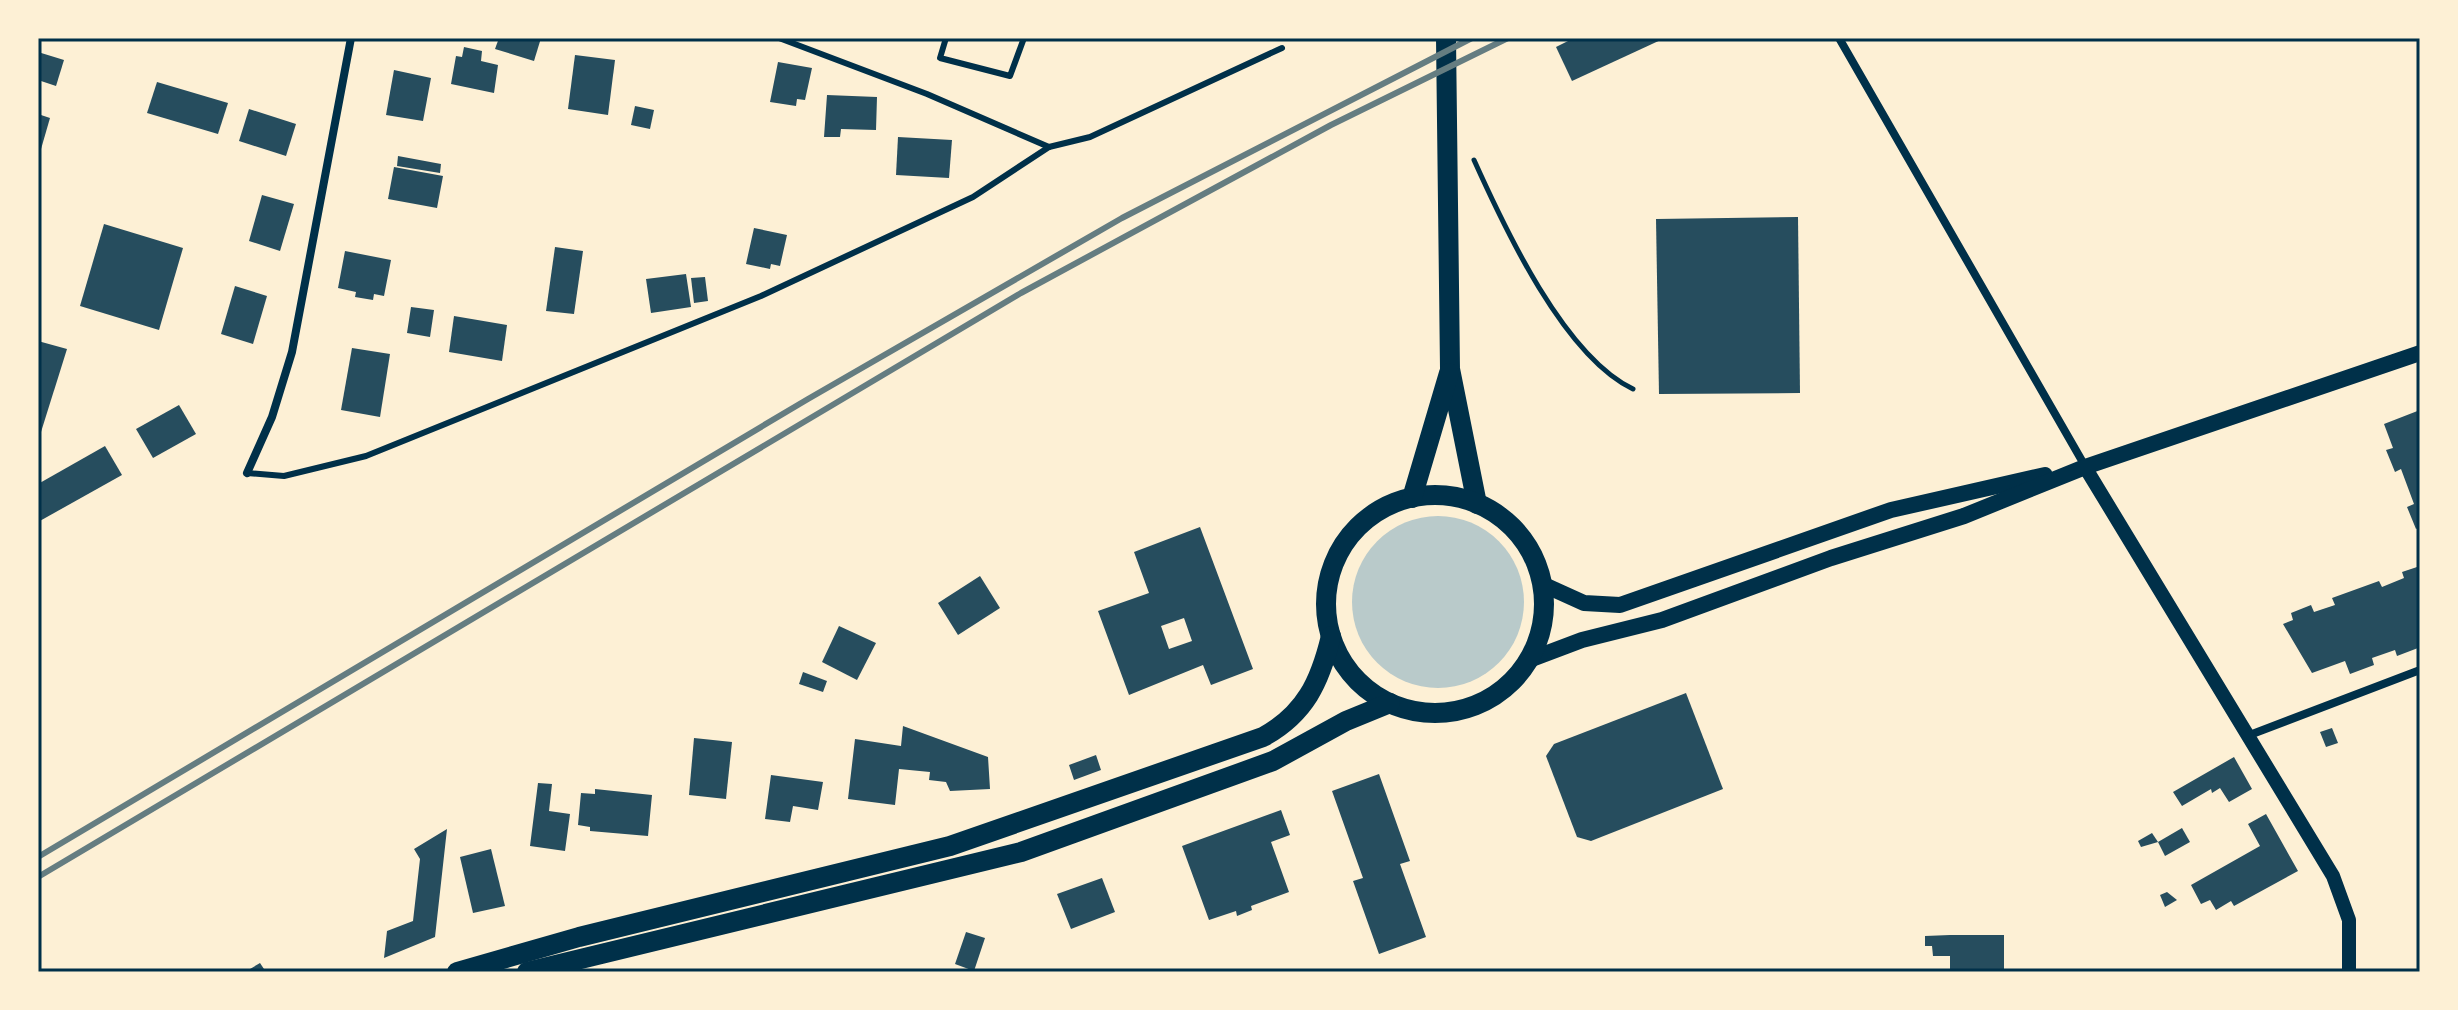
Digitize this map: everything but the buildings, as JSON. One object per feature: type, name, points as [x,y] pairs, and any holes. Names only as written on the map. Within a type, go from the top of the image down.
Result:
[{"type":"main road","points":[[1446,38],[1450,369],[1477,504]]},
{"type":"main road","points":[[1529,660],[1582,640],[1662,620],[1831,558],[1964,516],[2085,467],[2420,353]]},
{"type":"main road","points":[[1412,498],[1450,369]]},
{"type":"main road","points":[[1542,584],[1584,603],[1620,605],[1891,510],[2085,467]]},
{"type":"main road","points":[[457,972],[579,937],[950,846],[1263,737],[1287,724],[1301,709],[1320,676],[1331,636],[1328,583],[1341,549],[1364,522],[1386,507],[1412,498],[1445,496],[1477,504],[1507,523],[1520,536],[1530,551],[1542,584],[1542,623],[1529,660],[1503,689],[1468,708],[1429,713],[1390,703],[1353,676],[1331,636]]},
{"type":"main road","points":[[527,972],[1021,852],[1273,761],[1346,721],[1390,703]]},
{"type":"street","points":[[247,473],[272,417],[292,352],[351,38]]},
{"type":"street","points":[[1839,38],[2085,467],[2333,876],[2346,904],[2351,938],[2349,972]]},
{"type":"street","points":[[2247,736],[2420,670]]},
{"type":"lane","points":[[779,38],[927,94],[1049,147]]},
{"type":"lane","points":[[946,38],[940,58],[1010,76],[1024,38]]},
{"type":"lane","points":[[247,473],[284,476],[366,456],[703,319],[973,197],[1049,147],[1090,137],[1282,48]]},
{"type":"path","points":[[1473,158],[1521,260],[1598,368],[1633,389]]},
{"type":"shaded area","points":[[1438,516],[1471,523],[1498,542],[1517,569],[1524,602],[1517,635],[1498,662],[1471,681],[1438,688],[1405,681],[1378,662],[1359,635],[1352,602],[1359,569],[1378,542],[1405,523]]},
{"type":"railway","points":[[38,857],[808,399],[1122,218],[1472,38]]},
{"type":"railway","points":[[38,877],[1021,293],[1331,125],[1508,38]]}]
